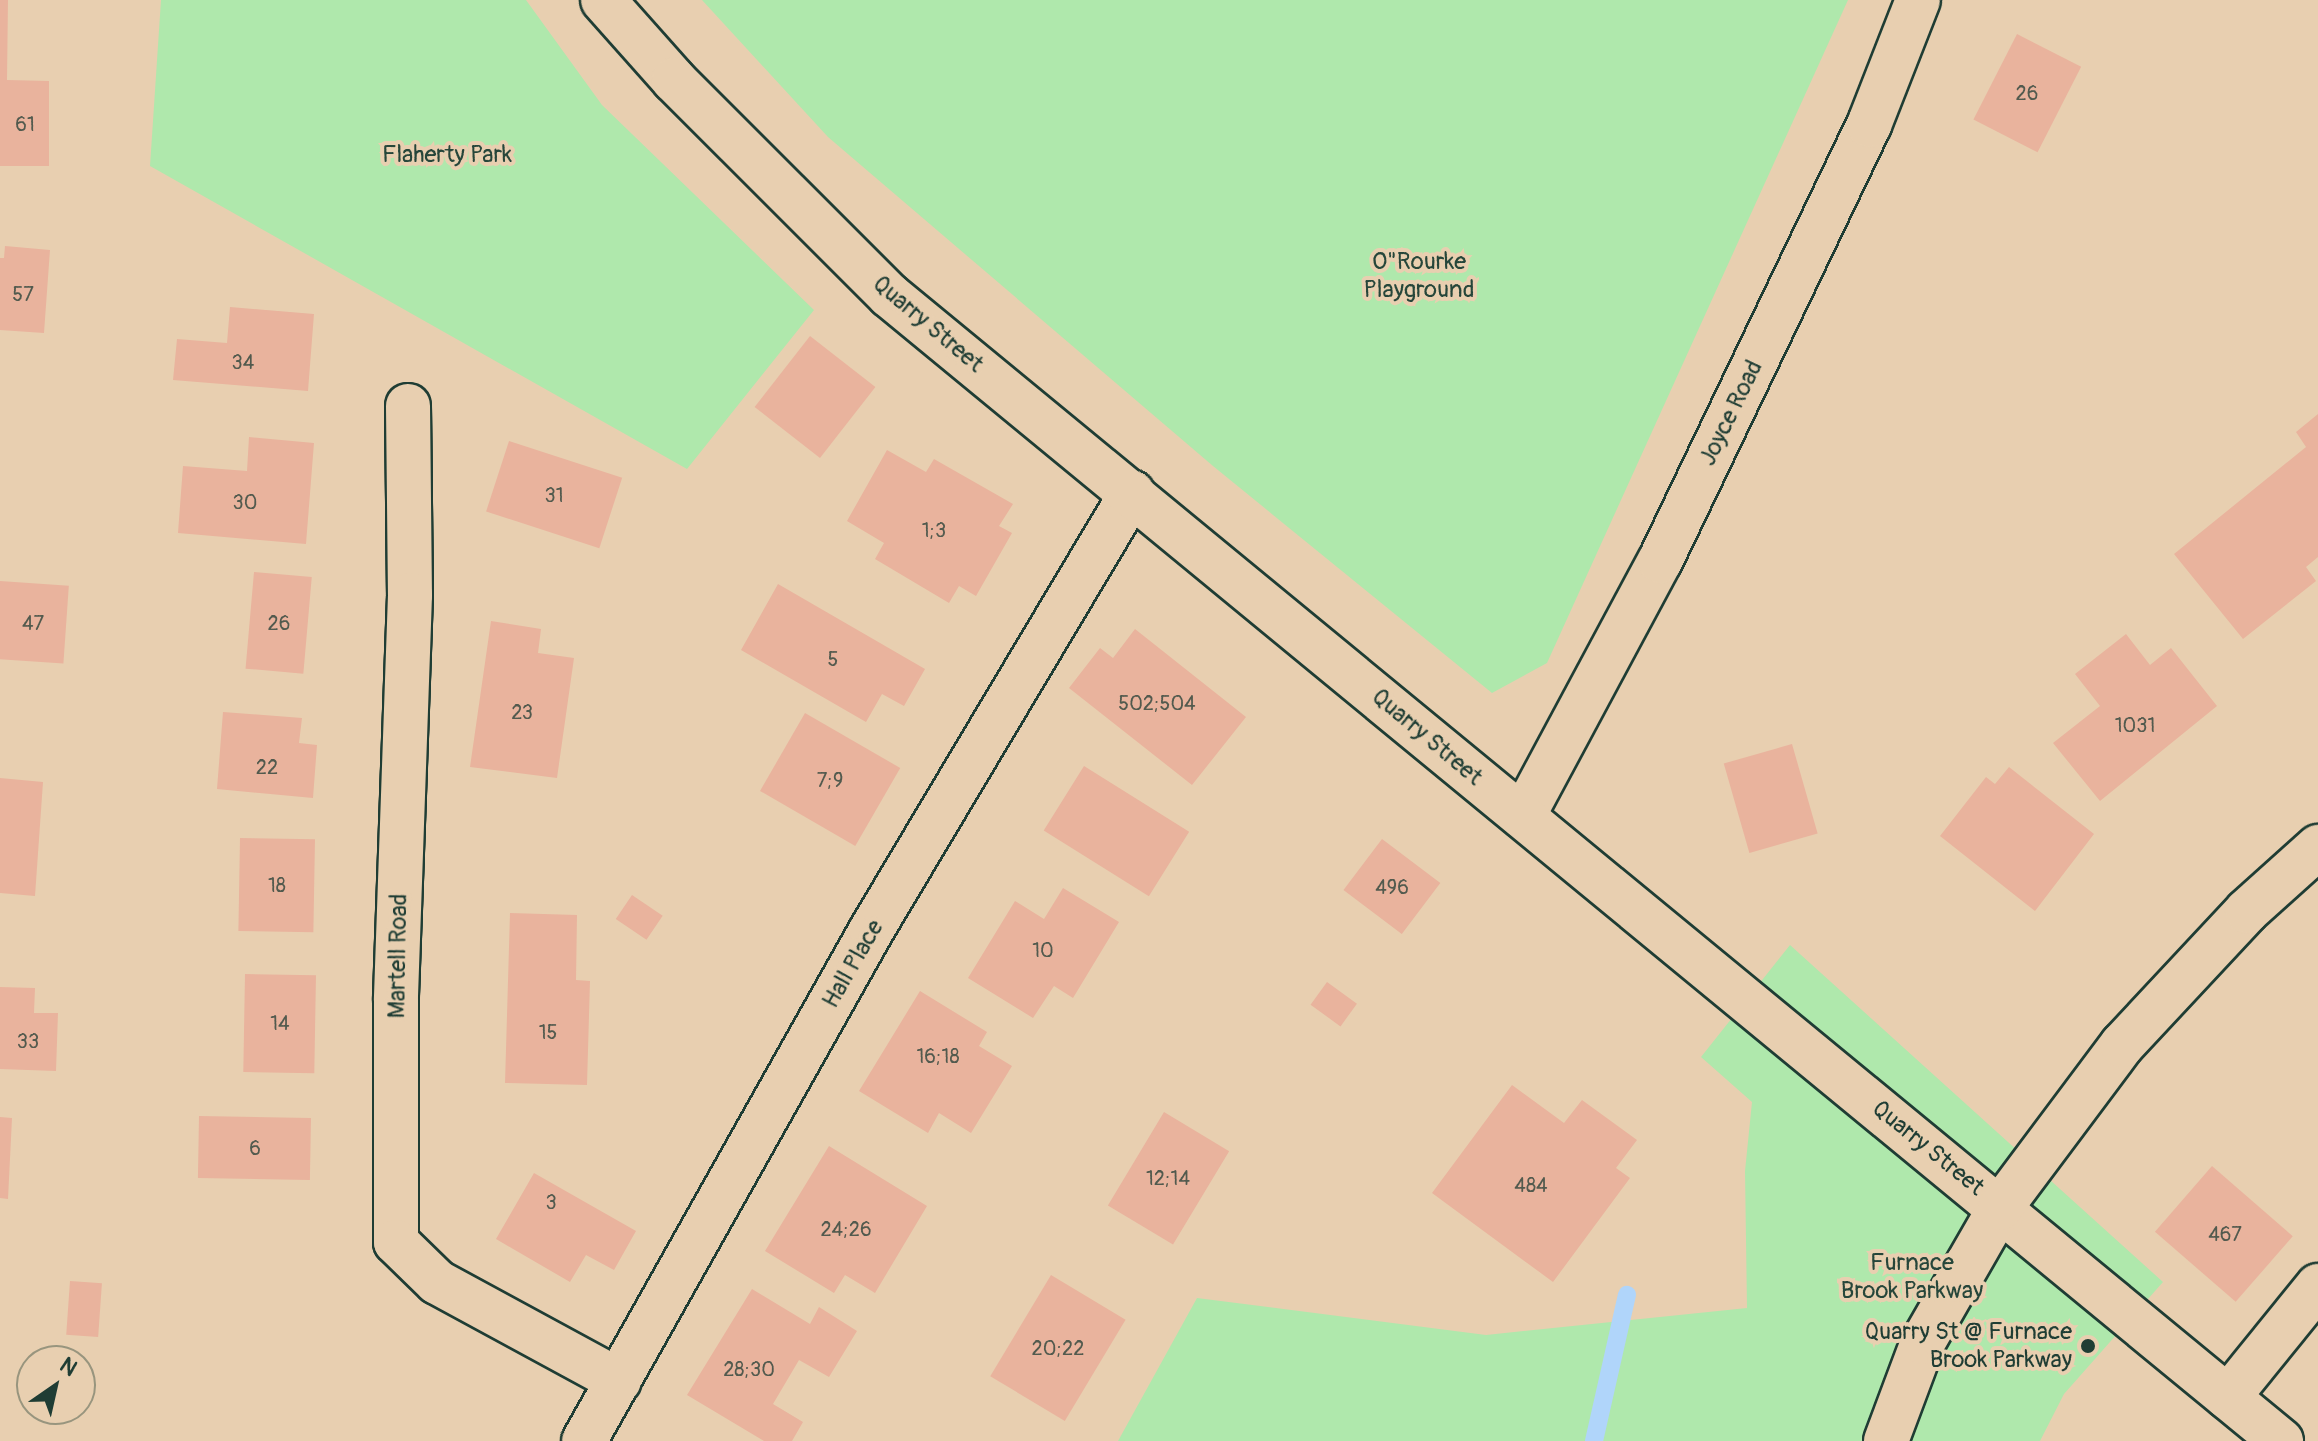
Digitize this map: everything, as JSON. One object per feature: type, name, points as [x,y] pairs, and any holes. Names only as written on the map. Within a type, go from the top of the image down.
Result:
[{"type":"street","name":"Quarry Street","points":[[603,0],[674,80],[889,295],[2281,1441]]},
{"type":"street","name":"Joyce Road","points":[[1523,816],[1667,547],[1869,125],[1918,0]]},
{"type":"street","name":"Martell Road","points":[[408,406],[410,595],[396,1000],[396,1242],[437,1282],[619,1381]]},
{"type":"street","name":"Hall Place","points":[[584,1441],[872,929],[1132,493]]},
{"type":"street","points":[[1886,1441],[1923,1342],[2000,1208],[2122,1045],[2247,911],[2318,847]]},
{"type":"street","points":[[2228,1397],[2318,1286]]},
{"type":"green space","name":"Flaherty Park","points":[[161,0],[526,0],[602,105],[814,310],[687,469],[150,166]]},
{"type":"green space","name":"O\"Rourke Playground","points":[[702,0],[1848,0],[1547,663],[1492,693],[1213,466],[828,137]]},
{"type":"green space","name":"Furnace Brook Parkway","points":[[1790,945],[2163,1282],[2064,1394],[2040,1441],[1118,1441],[1197,1298],[1486,1335],[1747,1308],[1745,1171],[1752,1102],[1701,1057]]},
{"type":"building","points":[[0,0],[8,0],[7,80],[49,81],[49,166],[0,166]]},
{"type":"building","points":[[2017,34],[2081,67],[2038,152],[1973,120]]},
{"type":"building","points":[[5,246],[50,250],[44,333],[0,330],[0,258],[4,258]]},
{"type":"building","points":[[230,307],[314,314],[308,391],[173,380],[177,339],[227,343]]},
{"type":"building","points":[[810,336],[875,387],[820,458],[755,407]]},
{"type":"building","points":[[2318,414],[2318,557],[2306,567],[2316,581],[2243,639],[2174,554],[2306,447],[2296,432]]},
{"type":"building","points":[[249,437],[314,443],[306,544],[178,533],[183,466],[247,471]]},
{"type":"building","points":[[509,441],[622,478],[599,548],[486,511]]},
{"type":"building","points":[[887,450],[926,472],[934,459],[1013,504],[999,526],[1012,533],[976,596],[959,586],[949,603],[875,559],[884,543],[847,521]]},
{"type":"building","points":[[254,572],[312,577],[303,674],[246,669]]},
{"type":"building","points":[[0,581],[69,586],[63,664],[0,659]]},
{"type":"building","points":[[778,584],[925,669],[904,706],[882,694],[866,722],[741,650]]},
{"type":"building","points":[[491,621],[541,629],[538,653],[574,658],[557,778],[470,767]]},
{"type":"building","points":[[1135,629],[1246,717],[1192,785],[1069,688],[1100,648],[1113,658]]},
{"type":"building","points":[[2126,634],[2150,665],[2171,648],[2217,706],[2100,801],[2053,743],[2100,706],[2075,674]]},
{"type":"building","points":[[223,712],[302,718],[299,743],[317,745],[313,798],[217,789]]},
{"type":"building","points":[[805,713],[900,768],[855,846],[760,791]]},
{"type":"building","points":[[1792,744],[1818,833],[1749,853],[1724,764]]},
{"type":"building","points":[[1084,766],[1189,832],[1149,896],[1044,830]]},
{"type":"building","points":[[2009,767],[2094,834],[2035,911],[1940,836],[1986,777],[1995,784]]},
{"type":"building","points":[[0,778],[43,782],[35,896],[0,893]]},
{"type":"building","points":[[240,838],[315,839],[313,932],[238,931]]},
{"type":"building","points":[[1382,839],[1440,883],[1402,934],[1343,890]]},
{"type":"building","points":[[1063,888],[1119,922],[1073,998],[1054,986],[1033,1018],[968,978],[1015,901],[1044,919]]},
{"type":"building","points":[[632,895],[663,916],[646,940],[616,919]]},
{"type":"building","points":[[510,913],[577,915],[576,980],[590,981],[587,1085],[505,1083]]},
{"type":"building","points":[[245,974],[316,975],[314,1073],[243,1072]]},
{"type":"building","points":[[1327,982],[1357,1004],[1340,1026],[1311,1005]]},
{"type":"building","points":[[0,987],[35,988],[34,1013],[58,1013],[56,1071],[0,1069]]},
{"type":"building","points":[[920,991],[987,1032],[979,1046],[1012,1066],[971,1133],[939,1113],[928,1133],[859,1091]]},
{"type":"building","points":[[1512,1085],[1564,1123],[1582,1100],[1637,1140],[1616,1168],[1630,1178],[1553,1282],[1432,1193]]},
{"type":"building","points":[[1164,1112],[1229,1151],[1173,1245],[1108,1205]]},
{"type":"building","points":[[199,1116],[311,1118],[310,1180],[198,1178]]},
{"type":"building","points":[[0,1117],[12,1118],[8,1199],[0,1198]]},
{"type":"building","points":[[829,1146],[927,1206],[875,1293],[845,1275],[834,1293],[765,1251]]},
{"type":"building","points":[[2212,1166],[2293,1236],[2236,1302],[2155,1232]]},
{"type":"building","points":[[534,1173],[636,1231],[614,1270],[586,1255],[570,1282],[496,1239]]},
{"type":"building","points":[[1051,1275],[1126,1320],[1065,1421],[990,1376]]},
{"type":"building","points":[[70,1281],[102,1283],[98,1337],[66,1335]]},
{"type":"building","points":[[752,1289],[810,1324],[819,1307],[857,1331],[829,1377],[799,1360],[773,1404],[803,1422],[792,1441],[764,1441],[687,1395]]},
{"type":"waterway","points":[[1594,1441],[1627,1295]]},
{"type":"place","name":"Quarry St @ Furnace Brook Parkway","points":[[2088,1346]]}]
